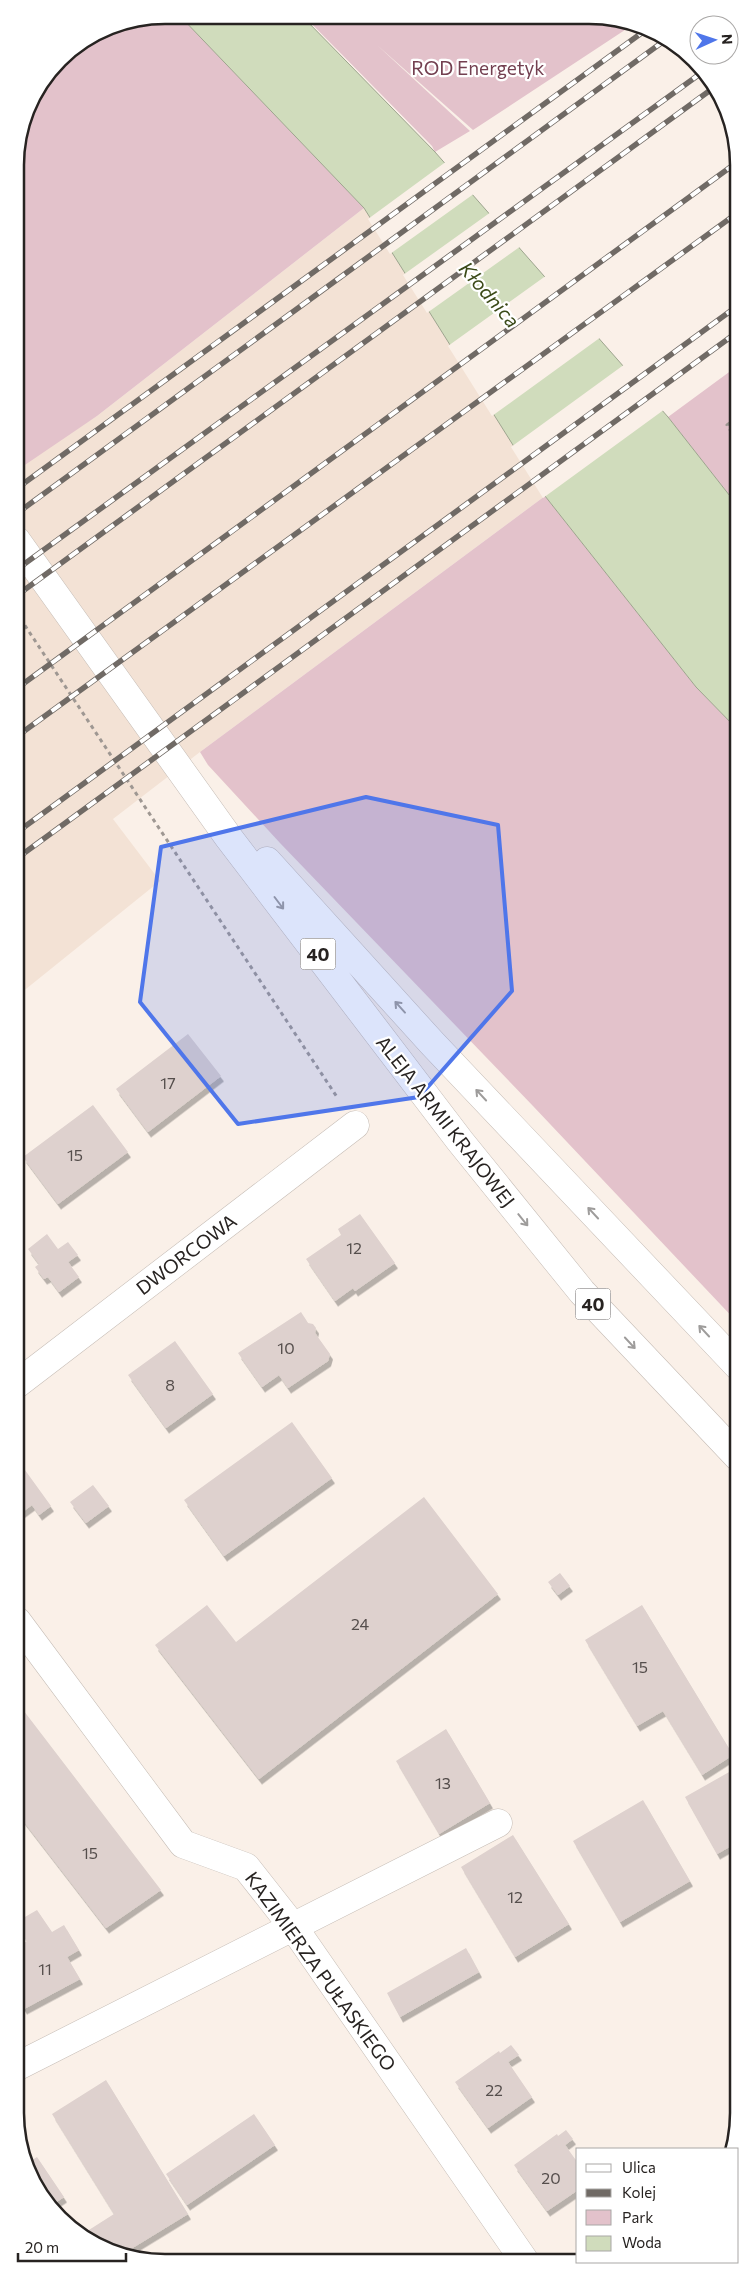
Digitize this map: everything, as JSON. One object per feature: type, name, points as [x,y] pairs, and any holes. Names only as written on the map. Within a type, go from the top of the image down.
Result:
[{"type":"main road","name":"ALEJA ARMII KRAJOWEJ","points":[[24,551],[229,838],[460,1141],[570,1277],[730,1448]]},
{"type":"main road","name":"ALEJA ARMII KRAJOWEJ","points":[[177,766],[238,830],[432,1043],[730,1358]]},
{"type":"main road","name":"DWORCOWA","points":[[24,1379],[355,1124]]},
{"type":"main road","name":"KAZIMIERZA PUŁASKIEGO","points":[[24,1630],[183,1844],[246,1867],[294,1928],[520,2254]]},
{"type":"main road","points":[[24,2063],[294,1928],[498,1822]]},
{"type":"path","points":[[24,624],[355,1124]]},
{"type":"highlighted area","points":[[366,797],[498,825],[512,991],[419,1097],[238,1124],[140,1002],[161,847]]},
{"type":"shaded area","points":[[364,208],[545,496],[200,752],[113,819],[160,881],[24,991],[24,463],[97,416]]},
{"type":"green space","points":[[188,24],[364,208],[97,416],[24,466],[24,156],[29,128],[38,103],[53,79],[72,59],[94,43],[120,31],[147,25]]},
{"type":"green space","name":"ROD Energetyk","points":[[312,24],[589,24],[617,26],[627,29],[473,130],[377,45],[470,131],[435,152],[432,146]]},
{"type":"green space","points":[[730,371],[730,496],[668,417]]},
{"type":"green space","points":[[545,496],[696,687],[730,722],[730,1315],[280,843],[208,765],[200,752]]},
{"type":"water","name":"Kłodnica","points":[[188,24],[310,24],[435,152],[668,417],[730,496],[730,722],[696,687],[545,496],[364,208]]},
{"type":"pier","points":[[447,161],[475,193],[390,254],[368,219]]},
{"type":"pier","points":[[491,212],[521,246],[427,313],[403,275]]},
{"type":"pier","points":[[547,275],[601,337],[492,416],[448,346]]},
{"type":"pier","points":[[625,364],[665,409],[543,498],[511,447]]},
{"type":"building","points":[[188,1034],[221,1076],[148,1132],[116,1089]]},
{"type":"building","points":[[93,1105],[128,1152],[58,1204],[24,1156]]},
{"type":"building","points":[[360,1214],[395,1263],[355,1291],[353,1288],[335,1301],[306,1259],[341,1235],[338,1229]]},
{"type":"building","points":[[47,1234],[58,1249],[68,1242],[78,1255],[68,1262],[79,1277],[59,1292],[48,1277],[44,1279],[35,1267],[39,1264],[28,1249]]},
{"type":"building","points":[[301,1312],[308,1323],[313,1324],[316,1328],[315,1333],[330,1354],[328,1361],[288,1388],[279,1375],[262,1387],[238,1353]]},
{"type":"building","points":[[175,1341],[213,1394],[166,1428],[128,1375]]},
{"type":"building","points":[[292,1422],[332,1478],[224,1556],[184,1500]]},
{"type":"building","points":[[24,1469],[51,1506],[39,1515],[32,1505],[24,1511]]},
{"type":"building","points":[[93,1485],[109,1506],[86,1523],[70,1502]]},
{"type":"building","points":[[424,1497],[498,1594],[259,1779],[155,1645],[207,1605],[236,1642]]},
{"type":"building","points":[[560,1573],[570,1586],[558,1595],[548,1582]]},
{"type":"building","points":[[642,1605],[730,1750],[730,1757],[702,1775],[663,1711],[637,1726],[585,1640]]},
{"type":"building","points":[[24,1711],[161,1890],[106,1928],[24,1822]]},
{"type":"building","points":[[446,1729],[490,1803],[439,1834],[396,1761]]},
{"type":"building","points":[[730,1772],[730,1847],[717,1854],[685,1797]]},
{"type":"building","points":[[643,1800],[690,1881],[620,1922],[573,1841]]},
{"type":"building","points":[[513,1835],[569,1924],[515,1957],[461,1867]]},
{"type":"building","points":[[37,1910],[52,1932],[64,1925],[79,1950],[67,1957],[80,1979],[24,2009],[24,1943],[27,1941],[24,1936],[24,1918]]},
{"type":"building","points":[[466,1948],[479,1972],[400,2017],[387,1993]]},
{"type":"building","points":[[511,2045],[519,2055],[508,2062],[532,2097],[488,2128],[455,2082],[499,2051],[500,2053]]},
{"type":"building","points":[[106,2080],[188,2214],[130,2250],[103,2240],[88,2231],[114,2214],[52,2114]]},
{"type":"building","points":[[254,2114],[275,2145],[187,2205],[166,2174]]},
{"type":"building","points":[[566,2130],[573,2139],[565,2145],[576,2160],[576,2191],[547,2211],[514,2165],[557,2134],[558,2136]]},
{"type":"building","points":[[37,2157],[64,2197],[56,2202],[43,2184],[32,2160]]},
{"type":"railway","points":[[24,483],[641,34]]},
{"type":"railway","points":[[24,508],[661,43]]},
{"type":"railway","points":[[24,564],[698,75]]},
{"type":"railway","points":[[24,590],[709,91]]},
{"type":"railway","points":[[24,683],[730,167]]},
{"type":"railway","points":[[24,731],[730,218]]},
{"type":"railway","points":[[24,827],[730,311]]},
{"type":"railway","points":[[24,853],[730,337]]}]
